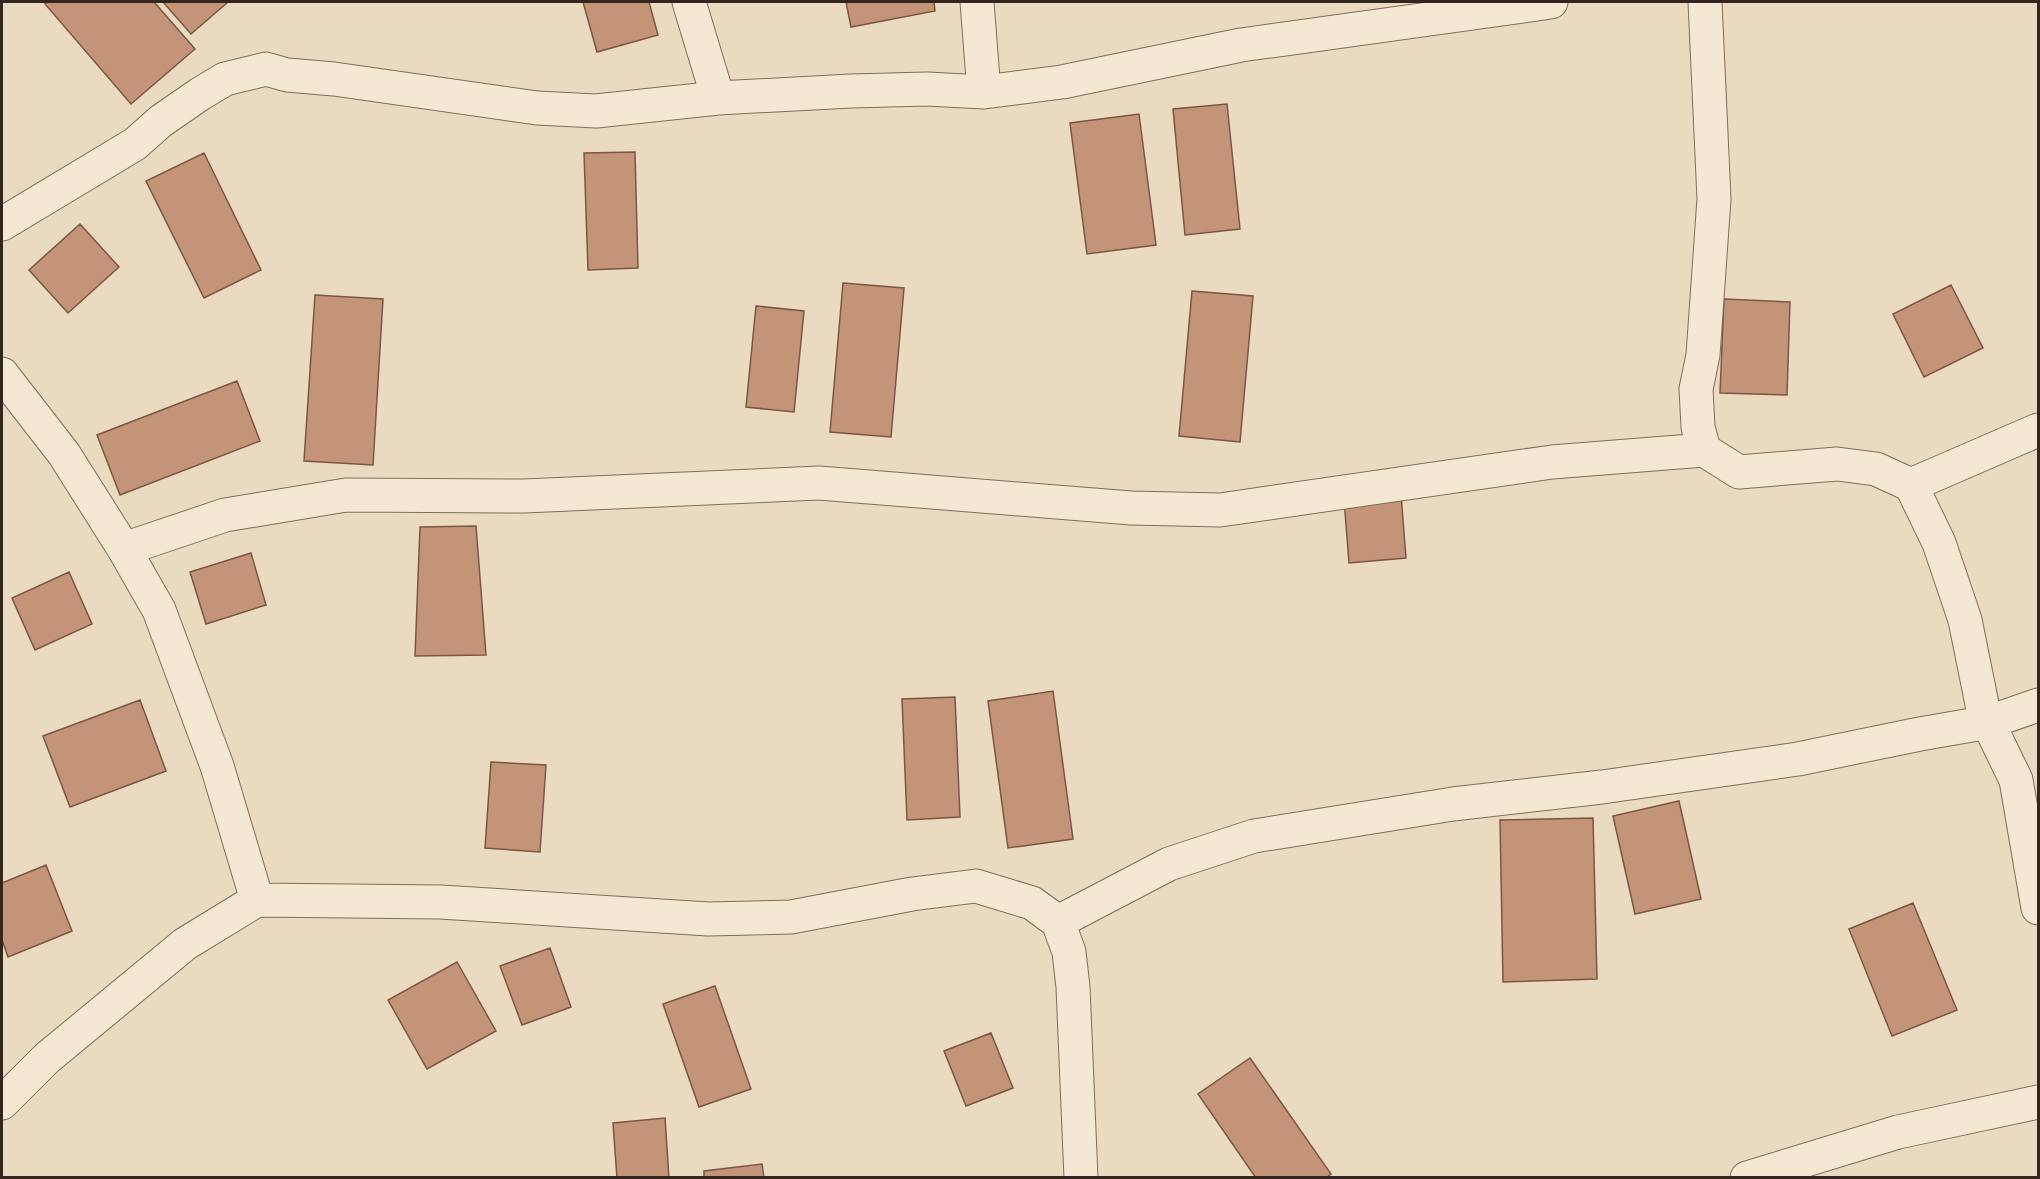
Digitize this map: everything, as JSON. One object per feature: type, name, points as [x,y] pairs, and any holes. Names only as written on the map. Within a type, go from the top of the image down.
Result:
[{"type":"street","points":[[689,2],[718,98]]},
{"type":"street","points":[[976,2],[984,92]]},
{"type":"street","points":[[2,224],[135,144],[200,93],[225,79],[266,69],[287,75],[334,79],[537,108],[596,111],[718,98],[927,89],[984,92],[1062,82],[1241,45],[1551,2]]},
{"type":"street","points":[[1704,450],[1698,427],[1696,389],[1703,355],[1714,199],[1705,2]]},
{"type":"street","points":[[2,374],[64,454],[124,549],[159,610],[217,766],[257,900]]},
{"type":"street","points":[[1911,485],[2038,430]]},
{"type":"street","points":[[124,549],[225,515],[346,495],[524,496],[819,483],[1131,508],[1220,510],[1552,462],[1704,450],[1739,472],[1837,464],[1876,469],[1911,485],[1939,543],[1965,620],[1984,714],[2016,780],[2038,908]]},
{"type":"street","points":[[1058,922],[1169,864],[1254,836],[1453,804],[1602,787],[1798,759],[1989,722],[2038,705]]},
{"type":"street","points":[[2,1103],[47,1058],[185,944],[257,900],[441,902],[708,919],[791,917],[912,894],[975,886],[1032,903],[1058,922],[1069,952],[1073,987],[1082,1178]]},
{"type":"street","points":[[1747,1178],[1898,1132],[2038,1102]]},
{"type":"building","points":[[48,2],[154,2],[195,49],[131,104],[45,4]]},
{"type":"building","points":[[163,2],[228,2],[191,34]]},
{"type":"building","points":[[583,2],[649,2],[658,35],[597,52]]},
{"type":"building","points":[[846,2],[934,2],[935,11],[851,27]]},
{"type":"building","points":[[1227,104],[1240,229],[1185,235],[1173,109]]},
{"type":"building","points":[[1139,114],[1156,245],[1087,254],[1070,123]]},
{"type":"building","points":[[635,152],[638,268],[588,270],[584,153]]},
{"type":"building","points":[[204,153],[261,270],[204,298],[146,181]]},
{"type":"building","points":[[80,224],[119,267],[68,313],[29,270]]},
{"type":"building","points":[[843,283],[904,288],[891,437],[830,432]]},
{"type":"building","points":[[1951,285],[1983,348],[1924,377],[1893,314]]},
{"type":"building","points":[[1192,291],[1253,296],[1240,442],[1179,436]]},
{"type":"building","points":[[315,295],[383,299],[373,465],[304,461]]},
{"type":"building","points":[[1724,299],[1790,302],[1787,395],[1720,393]]},
{"type":"building","points":[[756,306],[804,311],[794,412],[746,407]]},
{"type":"building","points":[[237,381],[260,441],[120,495],[97,435]]},
{"type":"building","points":[[1401,494],[1406,558],[1349,563],[1344,499]]},
{"type":"building","points":[[476,526],[486,655],[415,656],[420,527]]},
{"type":"building","points":[[251,553],[266,605],[206,624],[190,572]]},
{"type":"building","points":[[69,572],[92,624],[35,650],[12,598]]},
{"type":"building","points":[[1053,691],[1073,839],[1008,848],[988,701]]},
{"type":"building","points":[[955,697],[960,817],[907,820],[902,699]]},
{"type":"building","points":[[140,700],[166,771],[70,807],[43,736]]},
{"type":"building","points":[[491,762],[546,765],[540,852],[485,848]]},
{"type":"building","points":[[1679,801],[1701,899],[1635,914],[1613,816]]},
{"type":"building","points":[[1593,818],[1597,979],[1503,982],[1500,820]]},
{"type":"building","points":[[46,865],[72,931],[8,957],[2,940],[2,883]]},
{"type":"building","points":[[1913,903],[1957,1010],[1892,1036],[1849,929]]},
{"type":"building","points":[[550,948],[571,1007],[522,1025],[500,966]]},
{"type":"building","points":[[457,962],[496,1031],[427,1069],[388,1000]]},
{"type":"building","points":[[715,986],[751,1089],[699,1107],[663,1004]]},
{"type":"building","points":[[991,1033],[1013,1088],[966,1106],[944,1051]]},
{"type":"building","points":[[1250,1058],[1331,1174],[1326,1178],[1256,1178],[1198,1094]]},
{"type":"building","points":[[665,1118],[669,1178],[617,1178],[613,1123]]},
{"type":"building","points":[[762,1164],[764,1178],[704,1178],[704,1171]]}]
